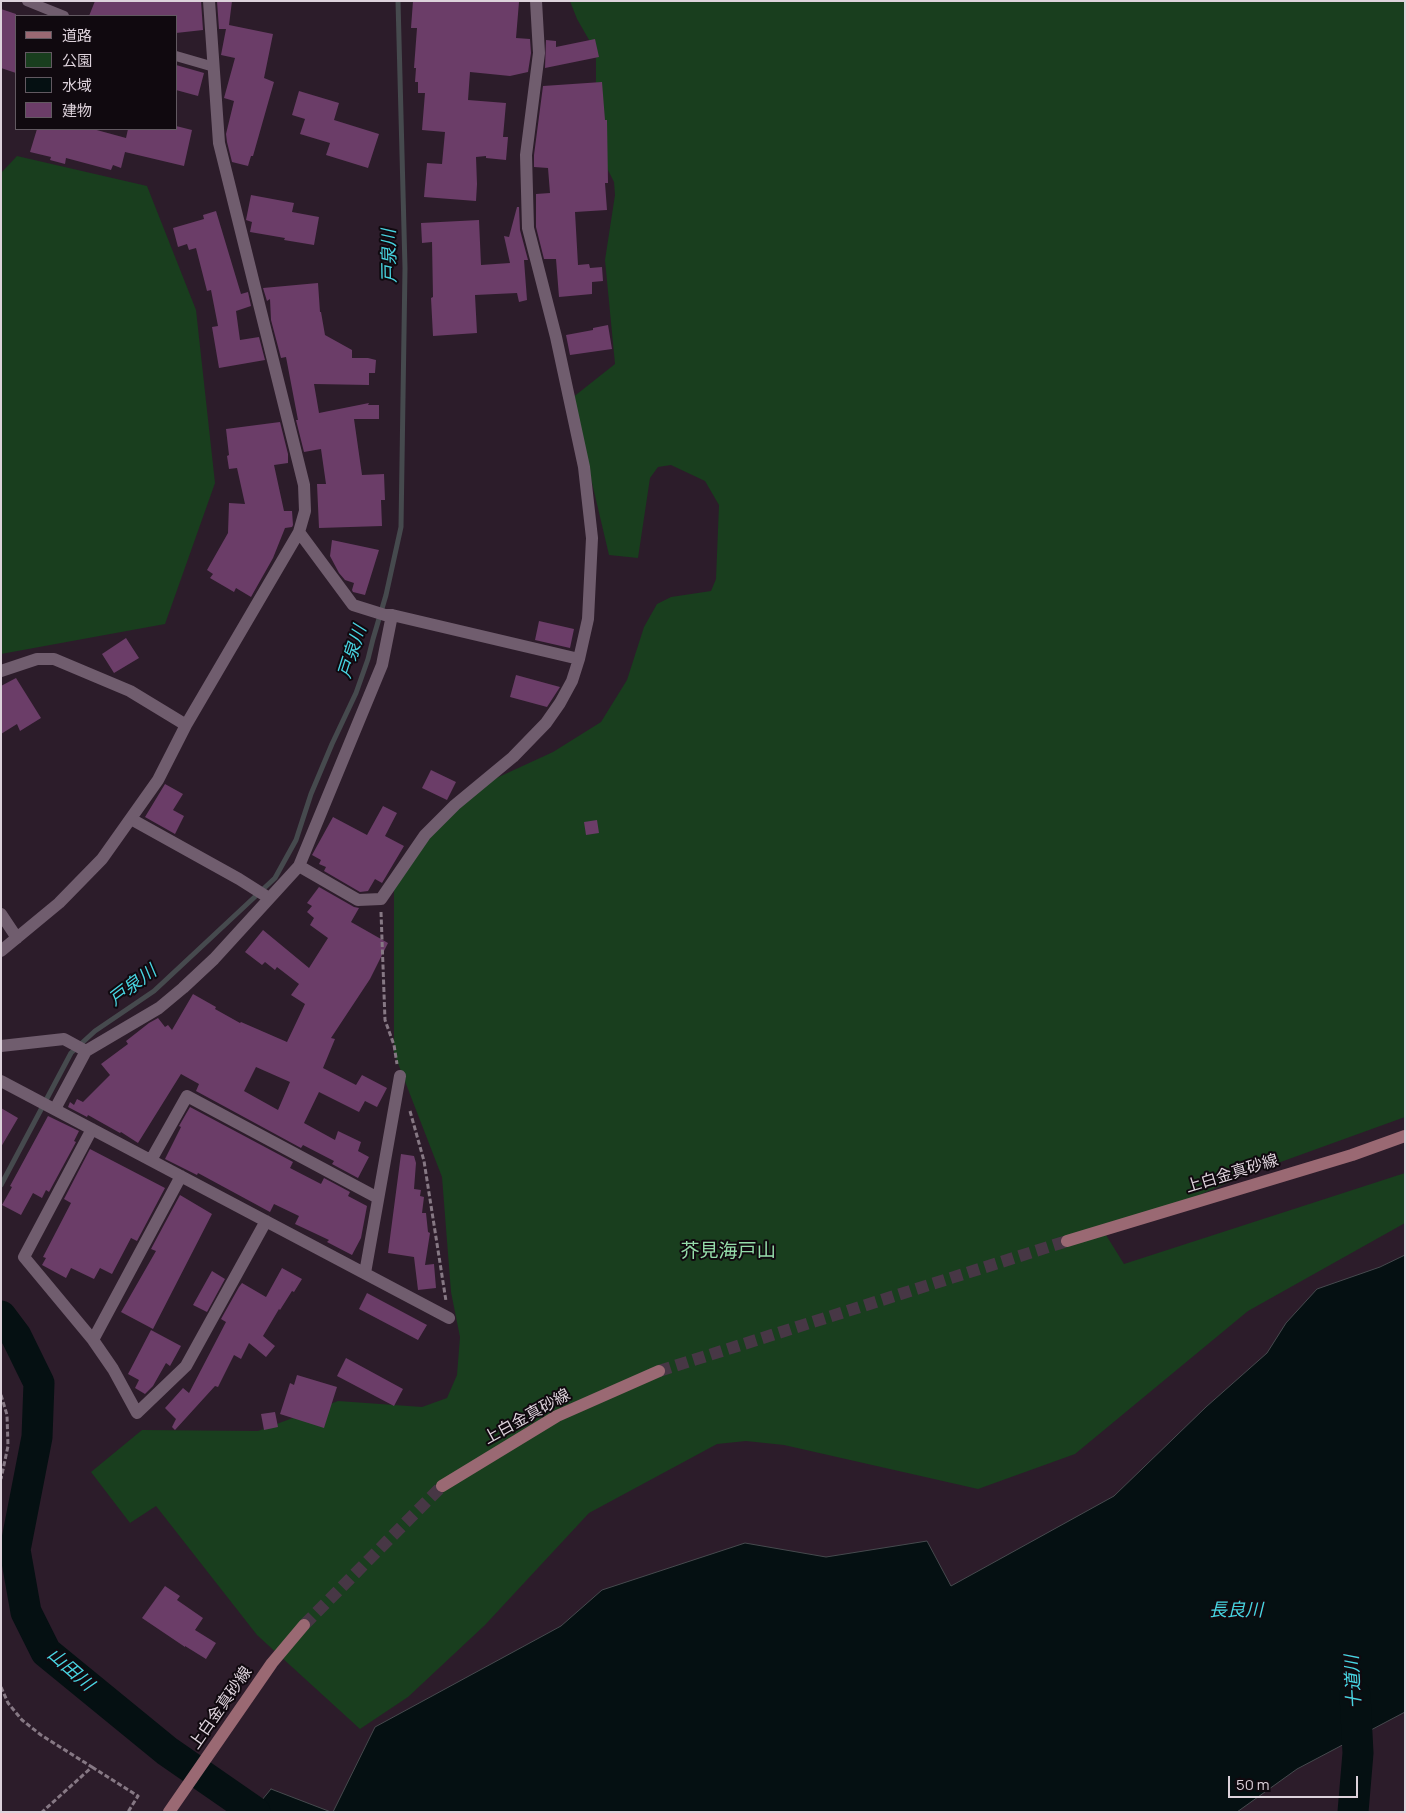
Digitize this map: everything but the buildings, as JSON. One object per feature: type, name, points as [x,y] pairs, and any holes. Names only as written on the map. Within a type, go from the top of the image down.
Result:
[{"type":"main road","name":"上白金真砂線","points":[[1068,1241],[1352,1155],[1405,1136]]},
{"type":"main road","name":"上白金真砂線","points":[[442,1486],[557,1416],[659,1370]]},
{"type":"main road","name":"上白金真砂線","points":[[169,1812],[272,1663],[304,1625]]},
{"type":"street","points":[[1,951],[59,902],[102,859],[158,780],[186,725],[299,532],[305,511],[304,485],[218,143],[209,1]]},
{"type":"street","points":[[299,866],[358,900],[381,899],[425,835],[455,805],[513,757],[546,723],[572,681],[579,659],[589,610],[592,538],[584,468],[556,337],[528,228],[526,155],[539,53],[536,1]]},
{"type":"street","points":[[299,532],[353,605],[579,659]]},
{"type":"street","points":[[46,1104],[84,1050],[159,1008],[177,993],[214,959],[299,866],[382,665],[389,615]]},
{"type":"street","points":[[1,671],[37,659],[54,659],[130,692],[186,725]]},
{"type":"street","points":[[131,819],[239,879],[268,898]]},
{"type":"street","points":[[1,914],[17,938]]},
{"type":"street","points":[[1,1046],[64,1039],[84,1050]]},
{"type":"street","points":[[365,1273],[400,1076]]},
{"type":"street","points":[[1,1081],[449,1318]]},
{"type":"street","points":[[151,1160],[187,1096],[378,1198]]},
{"type":"street","points":[[92,1129],[24,1258],[93,1340],[113,1369],[137,1413],[186,1366],[266,1221]]},
{"type":"street","points":[[93,1340],[181,1176]]},
{"type":"lane","points":[[27,1],[62,15]]},
{"type":"lane","points":[[178,57],[214,67]]},
{"type":"path","points":[[1,1395],[7,1415],[8,1446],[1,1479]]},
{"type":"path","points":[[1,1420],[7,1415]]},
{"type":"path","points":[[1,1688],[8,1703],[22,1720],[41,1735],[138,1796],[128,1812]]},
{"type":"path","points":[[42,1812],[92,1767]]},
{"type":"green space","points":[[570,1],[1405,1],[1405,1117],[1253,1172],[1106,1235],[1124,1264],[1405,1173],[1405,1223],[1248,1311],[1075,1454],[978,1489],[784,1445],[746,1441],[717,1444],[589,1513],[485,1625],[408,1697],[360,1729],[257,1635],[156,1506],[130,1523],[91,1472],[142,1430],[258,1431],[338,1401],[422,1407],[447,1398],[457,1375],[460,1337],[451,1292],[442,1177],[394,1053],[394,889],[424,833],[490,781],[553,752],[601,722],[627,680],[644,627],[657,604],[671,597],[711,591],[716,579],[719,505],[705,481],[671,465],[658,467],[650,478],[638,558],[609,555],[572,398],[615,364],[605,260],[615,195],[614,182],[596,146],[596,52],[577,19]]},
{"type":"green space","points":[[17,156],[147,186],[196,310],[215,483],[165,624],[1,654],[1,173]]},
{"type":"water","name":"長良川","points":[[1405,1255],[1405,1712],[1297,1769],[1237,1812],[333,1812],[375,1727],[561,1626],[602,1590],[745,1543],[826,1557],[927,1541],[951,1586],[1114,1496],[1206,1407],[1267,1353],[1286,1323],[1317,1289],[1380,1267]]},
{"type":"water","points":[[271,1789],[331,1812],[252,1812]]},
{"type":"waterway","name":"戸泉川","points":[[1,1185],[71,1053],[95,1031],[154,991],[275,878],[296,840],[311,794],[356,693],[368,659],[386,595],[401,527],[405,268],[398,1]]},
{"type":"waterway","name":"山田川","points":[[1,1316],[16,1336],[39,1383],[37,1437],[15,1550],[26,1612],[46,1652],[167,1751],[255,1812]]},
{"type":"waterway","name":"十道川","points":[[1353,1812],[1358,1753],[1355,1695]]},
{"type":"tunnel","points":[[659,1371],[1067,1241]]},
{"type":"tunnel","points":[[304,1625],[442,1486]]},
{"type":"district","name":"芥見海戸山","points":[[728,1252]]}]
